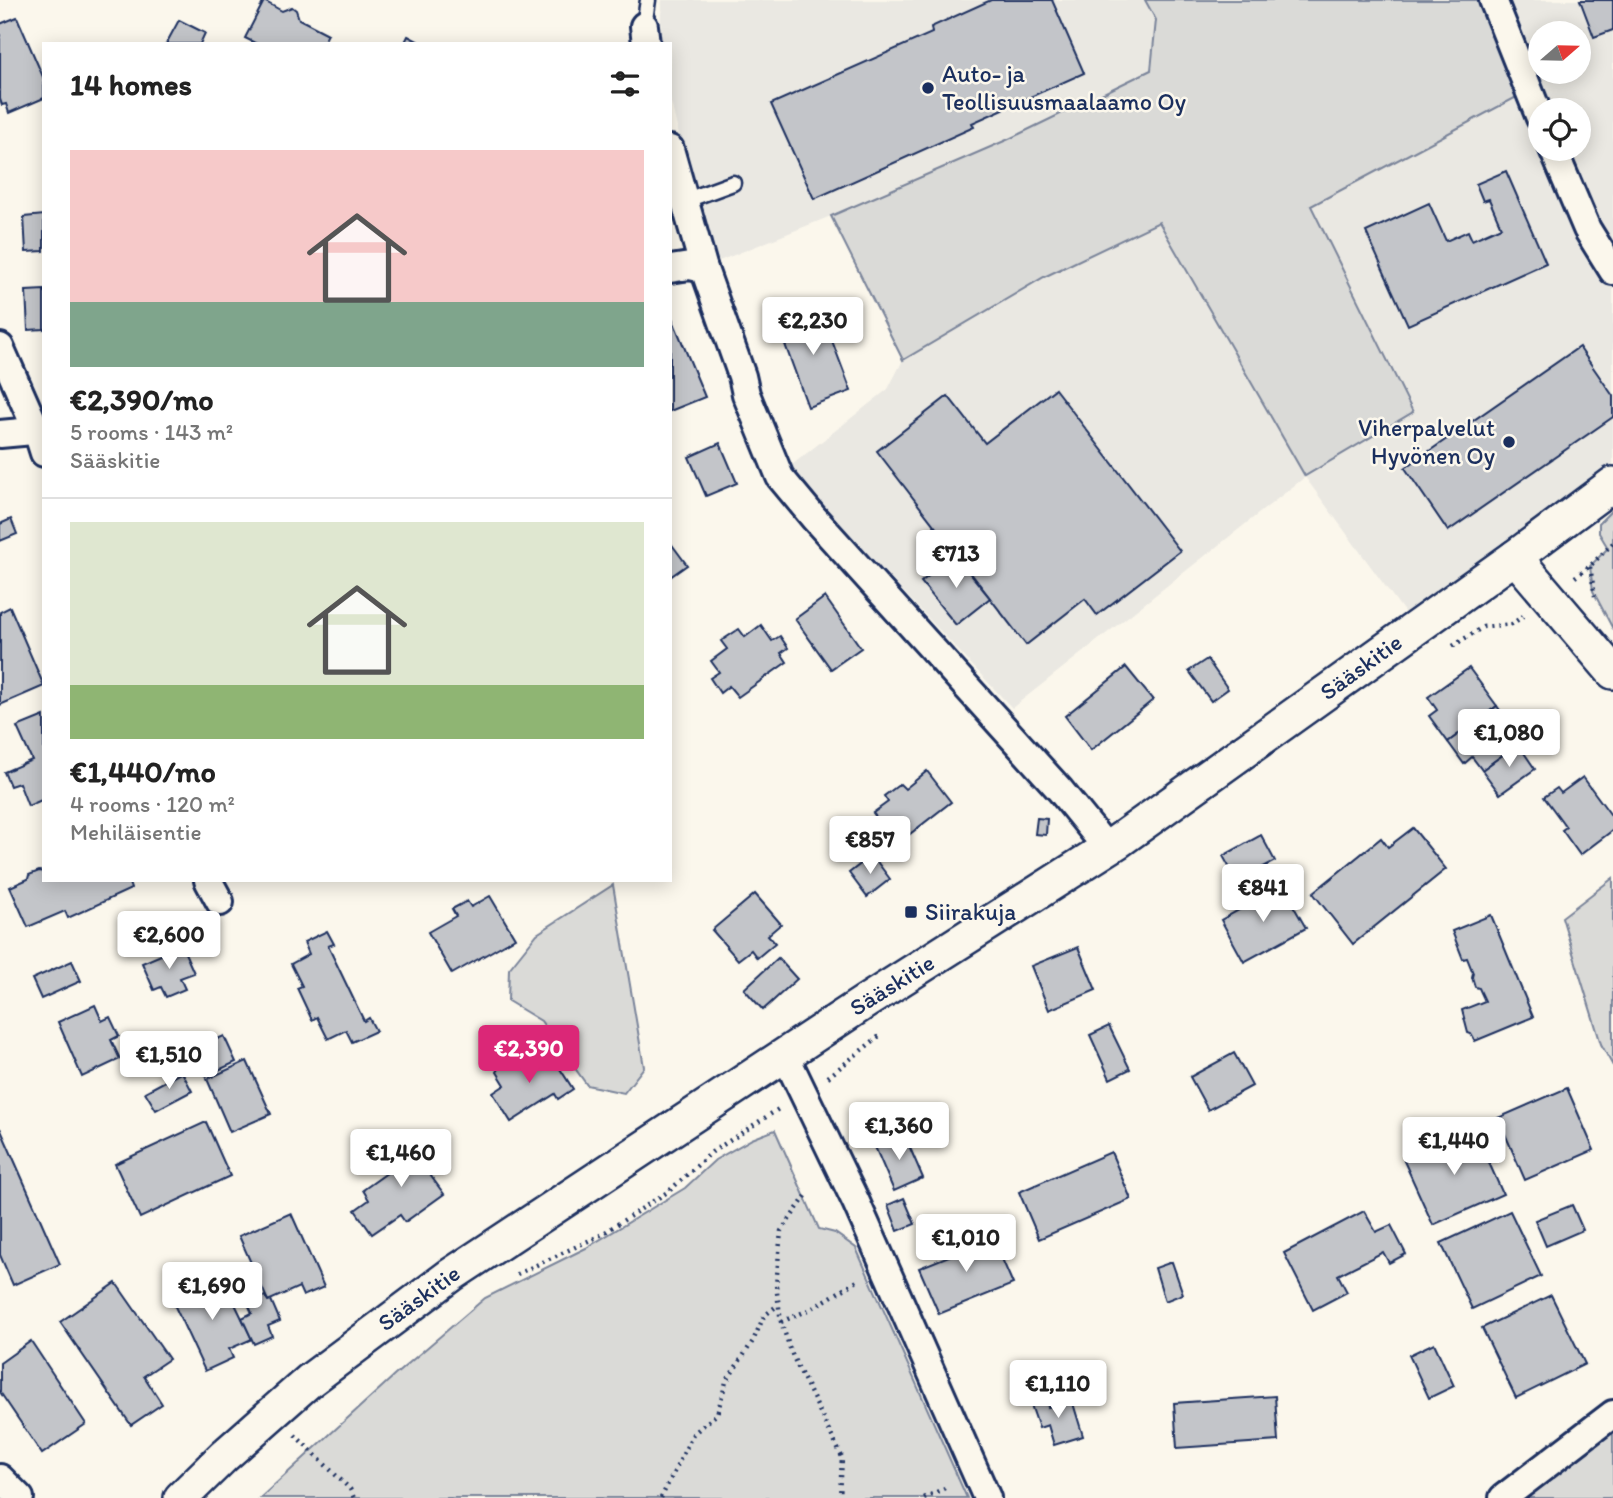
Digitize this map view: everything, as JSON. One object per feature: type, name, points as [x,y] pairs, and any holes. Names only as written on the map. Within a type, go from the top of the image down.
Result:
[{"type":"street","points":[[1493,0],[1532,98]]},
{"type":"street","points":[[672,156],[704,270],[746,394],[780,477],[1060,790],[1107,848]]},
{"type":"street","points":[[1558,161],[1587,229],[1613,271]]},
{"type":"street","points":[[672,269],[690,266],[704,270]]},
{"type":"street","points":[[0,347],[42,438]]},
{"type":"street","points":[[0,434],[42,438]]},
{"type":"street","name":"Sääskitie","points":[[181,1498],[309,1381],[486,1251],[1107,848],[1613,484]]},
{"type":"street","points":[[1515,557],[1613,673]]},
{"type":"street","points":[[785,1055],[856,1202],[986,1498]]},
{"type":"street","points":[[1503,1498],[1613,1414]]},
{"type":"street","points":[[0,1478],[20,1498]]},
{"type":"lane","points":[[684,201],[733,183]]},
{"type":"path","points":[[1590,566],[1613,543]]},
{"type":"path","points":[[510,1278],[599,1236],[669,1191],[712,1152],[777,1109],[788,1106]]},
{"type":"path","points":[[806,1196],[781,1231],[776,1285],[778,1305],[793,1357],[842,1457],[840,1498]]},
{"type":"path","points":[[781,1322],[811,1309],[884,1265]]},
{"type":"path","points":[[661,1498],[693,1434],[717,1414],[726,1382],[753,1341],[764,1316],[778,1305]]},
{"type":"path","points":[[285,1444],[305,1426]]},
{"type":"path","points":[[295,1434],[350,1489],[354,1498]]},
{"type":"shaded area","points":[[662,0],[1613,0],[1613,483],[1416,628],[1305,477],[1012,708],[788,468],[888,389],[903,360],[831,216],[714,263],[672,106],[672,42],[659,42]]},
{"type":"shaded area","points":[[1145,0],[1493,0],[1528,91],[1311,206],[1413,412],[1305,476],[1159,222],[1044,277],[903,360],[831,216],[1009,139],[1151,70],[1156,20]]},
{"type":"shaded area","points":[[1613,509],[1613,629],[1593,591],[1590,566],[1608,548],[1599,533],[1599,523]]},
{"type":"shaded area","points":[[1613,878],[1613,1066],[1601,1044],[1562,917]]},
{"type":"shaded area","points":[[613,885],[644,1067],[624,1093],[587,1085],[541,1021],[508,1001],[509,969],[537,934]]},
{"type":"shaded area","points":[[775,1130],[819,1229],[835,1233],[856,1248],[967,1498],[260,1498],[395,1375],[485,1298],[586,1248],[685,1188],[715,1160],[752,1139]]},
{"type":"shaded area","points":[[1613,1430],[1613,1498],[1526,1498]]},
{"type":"building","name":"Auto- ja Teollisuusmaalaamo Oy","points":[[991,0],[1052,0],[1084,73],[972,123],[974,127],[814,199],[771,104],[932,33],[931,27]]},
{"type":"building","points":[[1580,0],[1613,0],[1613,30],[1594,37],[1591,21],[1588,21]]},
{"type":"building","points":[[264,1],[282,11],[292,7],[299,19],[328,34],[324,42],[253,42],[245,38]]},
{"type":"building","points":[[17,17],[42,74],[42,99],[9,113],[6,104],[2,105],[0,99],[0,24]]},
{"type":"building","points":[[179,20],[205,33],[201,42],[167,42]]},
{"type":"building","points":[[408,36],[419,42],[405,42]]},
{"type":"building","points":[[1506,171],[1546,263],[1408,325],[1366,232],[1429,203],[1446,241],[1468,231],[1472,240],[1501,227],[1489,199],[1483,201],[1476,184]]},
{"type":"building","points":[[42,215],[42,251],[26,252],[24,217]]},
{"type":"building","points":[[42,290],[42,329],[28,330],[26,291]]},
{"type":"building","points":[[820,309],[851,391],[808,407],[775,317],[787,313],[789,320]]},
{"type":"building","points":[[672,318],[705,397],[672,410]]},
{"type":"building","name":"Viherpalvelut Hyvönen Oy","points":[[1579,347],[1613,396],[1613,417],[1448,531],[1405,468]]},
{"type":"building","points":[[1055,389],[1180,551],[1097,615],[1085,599],[1026,645],[877,451],[948,396],[985,443]]},
{"type":"building","points":[[720,443],[737,483],[706,496],[689,457]]},
{"type":"building","points":[[11,519],[17,534],[0,541],[0,524]]},
{"type":"building","points":[[672,545],[687,565],[672,576]]},
{"type":"building","points":[[955,555],[990,598],[956,625],[921,582]]},
{"type":"building","points":[[825,597],[861,648],[831,669],[795,619]]},
{"type":"building","points":[[10,607],[42,687],[0,705],[0,612]]},
{"type":"building","points":[[761,625],[772,641],[780,636],[788,648],[781,653],[787,662],[738,697],[729,686],[720,693],[710,678],[719,672],[711,661],[727,649],[721,641],[739,629],[745,637]]},
{"type":"building","points":[[1207,659],[1228,689],[1211,701],[1189,671]]},
{"type":"building","points":[[1126,667],[1153,700],[1091,750],[1065,716]]},
{"type":"building","points":[[1469,668],[1497,706],[1448,742],[1429,716],[1437,710],[1428,697]]},
{"type":"building","points":[[1497,706],[1522,741],[1482,770],[1472,757],[1464,764],[1448,742]]},
{"type":"building","points":[[42,717],[42,800],[28,806],[19,783],[10,786],[4,772],[32,760],[17,727]]},
{"type":"building","points":[[1518,744],[1535,769],[1500,794],[1482,770]]},
{"type":"building","points":[[927,771],[951,802],[897,844],[873,813],[888,802],[884,796],[900,784],[905,789]]},
{"type":"building","points":[[1583,777],[1613,818],[1613,830],[1580,855],[1562,830],[1566,827],[1544,797],[1557,788],[1561,793]]},
{"type":"building","points":[[1037,818],[1047,819],[1046,835],[1035,834]]},
{"type":"building","points":[[1413,828],[1446,869],[1353,944],[1313,893],[1381,838],[1388,847]]},
{"type":"building","points":[[1261,835],[1275,861],[1237,881],[1223,856]]},
{"type":"building","points":[[872,855],[890,879],[867,897],[849,873]]},
{"type":"building","points":[[42,872],[42,882],[129,882],[131,889],[68,918],[65,911],[28,927],[10,887],[28,879],[29,875]]},
{"type":"building","points":[[1282,886],[1306,928],[1244,962],[1221,920]]},
{"type":"building","points":[[755,894],[781,924],[768,935],[775,943],[757,958],[751,950],[738,960],[712,930]]},
{"type":"building","points":[[490,896],[515,938],[452,974],[428,932],[456,916],[452,909],[467,901],[471,907]]},
{"type":"building","points":[[1491,915],[1533,1017],[1475,1041],[1468,1033],[1462,1010],[1485,1001],[1479,988],[1475,987],[1467,958],[1463,959],[1452,931]]},
{"type":"building","points":[[327,931],[334,944],[328,946],[364,1021],[369,1018],[376,1031],[352,1042],[346,1030],[328,1039],[317,1017],[312,1020],[297,988],[302,986],[291,964],[309,954],[304,942]]},
{"type":"building","points":[[182,946],[194,973],[180,978],[185,989],[166,997],[161,987],[154,990],[142,963]]},
{"type":"building","points":[[1078,947],[1096,990],[1049,1010],[1031,966]]},
{"type":"building","points":[[778,958],[797,979],[763,1010],[744,989]]},
{"type":"building","points":[[72,961],[81,981],[41,999],[32,979]]},
{"type":"building","points":[[95,1005],[102,1021],[110,1017],[119,1036],[111,1040],[120,1059],[82,1077],[58,1022]]},
{"type":"building","points":[[1109,1026],[1130,1069],[1110,1079],[1090,1035]]},
{"type":"building","points":[[224,1036],[236,1062],[206,1076],[194,1049]]},
{"type":"building","points":[[529,1052],[541,1070],[555,1061],[573,1089],[558,1099],[555,1094],[511,1122],[493,1093],[505,1085],[497,1072],[500,1067]]},
{"type":"building","points":[[1234,1053],[1252,1086],[1208,1110],[1190,1077]]},
{"type":"building","points":[[247,1061],[271,1114],[230,1132],[207,1079]]},
{"type":"building","points":[[182,1072],[192,1091],[156,1110],[145,1092]]},
{"type":"building","points":[[1567,1088],[1594,1150],[1525,1180],[1498,1118]]},
{"type":"building","points":[[206,1122],[230,1176],[140,1218],[115,1164]]},
{"type":"building","points":[[0,1128],[60,1264],[13,1285],[0,1255]]},
{"type":"building","points":[[1474,1129],[1503,1194],[1433,1225],[1404,1161]]},
{"type":"building","points":[[904,1134],[923,1178],[894,1191],[875,1147]]},
{"type":"building","points":[[425,1137],[437,1154],[422,1164],[444,1194],[405,1222],[400,1215],[372,1234],[355,1210],[369,1200],[363,1190],[391,1170],[387,1164]]},
{"type":"building","points":[[1111,1152],[1131,1199],[1039,1239],[1019,1192]]},
{"type":"building","points":[[904,1198],[915,1224],[898,1231],[888,1205]]},
{"type":"building","points":[[1572,1205],[1583,1230],[1546,1246],[1535,1220]]},
{"type":"building","points":[[1364,1211],[1376,1232],[1391,1225],[1406,1254],[1389,1263],[1383,1252],[1338,1275],[1347,1292],[1313,1310],[1284,1253]]},
{"type":"building","points":[[1510,1211],[1541,1276],[1472,1309],[1441,1243]]},
{"type":"building","points":[[291,1213],[324,1287],[303,1296],[299,1287],[268,1301],[239,1236]]},
{"type":"building","points":[[972,1235],[980,1244],[993,1238],[1013,1284],[939,1314],[919,1268],[954,1254],[952,1244]]},
{"type":"building","points":[[1172,1262],[1183,1294],[1165,1301],[1155,1268]]},
{"type":"building","points":[[221,1275],[252,1339],[229,1349],[233,1358],[205,1371],[171,1298]]},
{"type":"building","points":[[116,1283],[169,1359],[144,1376],[162,1404],[131,1425],[60,1322]]},
{"type":"building","points":[[1551,1295],[1585,1364],[1516,1398],[1482,1328]]},
{"type":"building","points":[[265,1296],[268,1301],[271,1300],[280,1321],[268,1326],[272,1336],[254,1344],[242,1318],[252,1313],[248,1304]]},
{"type":"building","points":[[31,1341],[86,1424],[42,1454],[0,1392],[0,1363]]},
{"type":"building","points":[[1434,1343],[1454,1386],[1429,1398],[1409,1355]]},
{"type":"building","points":[[1275,1396],[1278,1441],[1177,1448],[1174,1403]]},
{"type":"building","points":[[1045,1398],[1048,1407],[1072,1400],[1083,1436],[1054,1445],[1048,1425],[1039,1428],[1030,1402]]},
{"type":"place","name":"Auto- ja Teollisuusmaalaamo Oy","points":[[928,88]]},
{"type":"place","name":"Viherpalvelut Hyvönen Oy","points":[[1509,442]]},
{"type":"place","name":"Siirakuja","points":[[911,912]]}]
